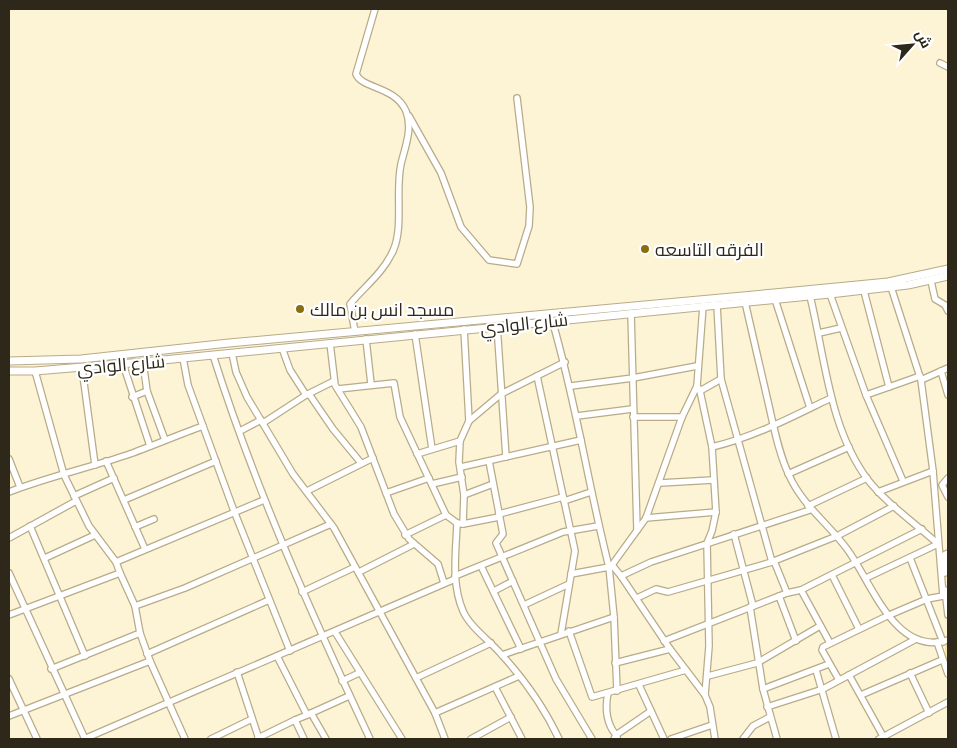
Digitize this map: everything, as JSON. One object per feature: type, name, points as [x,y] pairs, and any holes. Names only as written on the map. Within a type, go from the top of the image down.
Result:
[{"type":"main road","name":"شارع الوادي","points":[[9,371],[35,371],[123,364],[774,296],[895,281],[948,269]]},
{"type":"main road","name":"شارع الوادي","points":[[9,360],[81,359],[355,332],[631,313],[745,302],[774,296],[810,296],[891,287],[931,281],[948,276]]},
{"type":"street","points":[[375,9],[356,74],[362,81],[392,94],[406,112],[434,158],[461,227],[489,260],[517,264],[529,226],[530,207],[517,98]]},
{"type":"street","points":[[940,62],[948,67]]},
{"type":"street","points":[[355,332],[350,304],[377,276],[395,248],[398,222],[398,185],[408,135],[406,112]]},
{"type":"street","points":[[931,281],[935,299],[947,305],[948,311]]},
{"type":"street","points":[[839,680],[822,648],[887,616],[927,599],[943,596],[933,471],[921,378],[891,287]]},
{"type":"street","points":[[864,290],[889,387]]},
{"type":"street","points":[[830,294],[866,395],[903,482]]},
{"type":"street","points":[[774,296],[810,408]]},
{"type":"street","points":[[810,296],[831,398],[849,447],[867,478],[878,492],[938,544]]},
{"type":"street","points":[[745,302],[774,426],[788,474],[809,508],[837,536],[856,562],[887,616],[916,639]]},
{"type":"street","points":[[717,305],[721,379],[736,441],[773,562],[787,593]]},
{"type":"street","points":[[703,306],[697,366],[699,388],[712,447],[716,512],[712,531],[706,543],[709,623],[708,676],[705,695]]},
{"type":"street","points":[[631,313],[632,409],[637,530]]},
{"type":"street","points":[[557,318],[598,526],[610,566],[617,691]]},
{"type":"street","points":[[497,325],[502,375],[501,394],[506,458]]},
{"type":"street","points":[[819,333],[841,328]]},
{"type":"street","points":[[464,329],[469,421]]},
{"type":"street","points":[[415,334],[432,449]]},
{"type":"street","points":[[366,339],[371,384]]},
{"type":"street","points":[[330,343],[334,381],[361,427],[386,493],[405,535],[435,561],[444,583]]},
{"type":"street","points":[[282,348],[290,370],[333,429],[361,463]]},
{"type":"street","points":[[232,353],[241,386],[286,463],[331,524],[435,713],[445,739]]},
{"type":"street","points":[[213,355],[282,546],[322,638],[370,739]]},
{"type":"street","points":[[183,358],[188,385],[251,559],[290,651]]},
{"type":"street","points":[[143,362],[147,391],[165,440]]},
{"type":"street","points":[[559,739],[545,710],[502,655],[464,612],[455,578],[464,495],[459,459],[460,441],[469,421],[501,394],[565,362]]},
{"type":"street","points":[[123,364],[132,397],[150,446]]},
{"type":"street","points":[[571,386],[633,378],[697,366]]},
{"type":"street","points":[[82,368],[95,465]]},
{"type":"street","points":[[866,395],[948,368]]},
{"type":"street","points":[[35,371],[64,475],[95,535],[116,562],[134,606],[147,654],[185,739]]},
{"type":"street","points":[[941,371],[948,395]]},
{"type":"street","points":[[537,376],[575,551],[561,634]]},
{"type":"street","points":[[571,574],[610,566],[646,518],[682,417],[699,388],[721,379]]},
{"type":"street","points":[[240,431],[262,422],[334,381]]},
{"type":"street","points":[[338,388],[394,383],[398,413],[417,454],[446,515],[460,523],[499,516],[591,492]]},
{"type":"street","points":[[132,397],[147,391]]},
{"type":"street","points":[[712,447],[736,441],[774,426],[831,398]]},
{"type":"street","points":[[577,416],[632,409]]},
{"type":"street","points":[[633,417],[682,417]]},
{"type":"street","points":[[9,492],[95,465],[203,426]]},
{"type":"street","points":[[461,467],[581,440]]},
{"type":"street","points":[[417,454],[460,441]]},
{"type":"street","points":[[788,474],[849,447]]},
{"type":"street","points":[[307,491],[373,458]]},
{"type":"street","points":[[9,459],[20,488]]},
{"type":"street","points":[[106,461],[145,549]]},
{"type":"street","points":[[489,461],[503,534],[502,538],[496,541],[565,697],[584,722],[592,739]]},
{"type":"street","points":[[124,500],[216,462]]},
{"type":"street","points":[[878,492],[933,471]]},
{"type":"street","points":[[386,493],[430,481],[462,477]]},
{"type":"street","points":[[9,538],[75,498],[114,478]]},
{"type":"street","points":[[621,576],[651,562],[762,526],[809,508],[867,478]]},
{"type":"street","points":[[948,478],[942,483],[948,497]]},
{"type":"street","points":[[660,483],[713,480]]},
{"type":"street","points":[[464,495],[493,484]]},
{"type":"street","points":[[116,562],[264,500]]},
{"type":"street","points":[[637,598],[652,590],[668,592],[773,562],[837,536],[894,506]]},
{"type":"street","points":[[646,518],[716,512]]},
{"type":"street","points":[[405,535],[446,515]]},
{"type":"street","points":[[135,527],[154,519]]},
{"type":"street","points":[[134,606],[186,588],[331,524]]},
{"type":"street","points":[[30,526],[85,656]]},
{"type":"street","points":[[9,573],[85,739],[170,704],[237,672],[322,638],[502,557],[570,530],[598,526]]},
{"type":"street","points":[[664,641],[787,593],[801,590],[922,529]]},
{"type":"street","points":[[734,534],[751,607],[757,662],[767,707],[777,739]]},
{"type":"street","points":[[45,558],[95,535]]},
{"type":"street","points":[[302,592],[414,544]]},
{"type":"street","points":[[866,578],[938,544]]},
{"type":"street","points":[[948,553],[944,555],[948,615]]},
{"type":"street","points":[[910,558],[943,641],[942,660],[948,674]]},
{"type":"street","points":[[481,566],[521,649]]},
{"type":"street","points":[[610,566],[621,576],[664,641],[705,695],[710,707],[715,739]]},
{"type":"street","points":[[9,615],[120,573]]},
{"type":"street","points":[[832,575],[859,629]]},
{"type":"street","points":[[494,591],[513,581]]},
{"type":"street","points":[[524,605],[569,584]]},
{"type":"street","points":[[801,590],[830,643]]},
{"type":"street","points":[[779,596],[796,642]]},
{"type":"street","points":[[147,654],[269,600]]},
{"type":"street","points":[[502,655],[614,617]]},
{"type":"street","points":[[708,676],[757,662],[796,642],[820,626]]},
{"type":"street","points":[[569,631],[590,696],[617,691],[686,670]]},
{"type":"street","points":[[335,632],[399,739]]},
{"type":"street","points":[[52,669],[140,633]]},
{"type":"street","points":[[767,707],[823,689],[916,639],[943,641]]},
{"type":"street","points":[[416,678],[491,643]]},
{"type":"street","points":[[615,663],[670,649]]},
{"type":"street","points":[[277,656],[309,714],[326,739]]},
{"type":"street","points":[[861,695],[942,660]]},
{"type":"street","points":[[9,716],[150,661]]},
{"type":"street","points":[[763,690],[830,664]]},
{"type":"street","points":[[816,670],[836,739]]},
{"type":"street","points":[[237,672],[259,739],[294,720],[349,696]]},
{"type":"street","points":[[342,681],[360,673]]},
{"type":"street","points":[[910,673],[929,713]]},
{"type":"street","points":[[849,675],[861,695],[881,738],[948,702]]},
{"type":"street","points":[[435,713],[519,676]]},
{"type":"street","points":[[9,680],[37,739]]},
{"type":"street","points":[[639,685],[664,739]]},
{"type":"street","points":[[495,687],[522,739]]},
{"type":"street","points":[[608,693],[607,716],[610,729],[616,738],[651,711]]},
{"type":"street","points":[[471,739],[511,717]]},
{"type":"street","points":[[743,739],[753,726],[770,717]]},
{"type":"street","points":[[211,739],[252,719]]},
{"type":"street","points":[[294,720],[304,739]]},
{"type":"street","points":[[671,739],[712,725]]},
{"type":"waterway","points":[[947,638],[948,631]]},
{"type":"waterway","points":[[946,642],[946,658]]},
{"type":"place","name":"الفرقه التاسعه","points":[[645,249]]},
{"type":"place","name":"مسجد انس بن مالك","points":[[300,309]]}]
